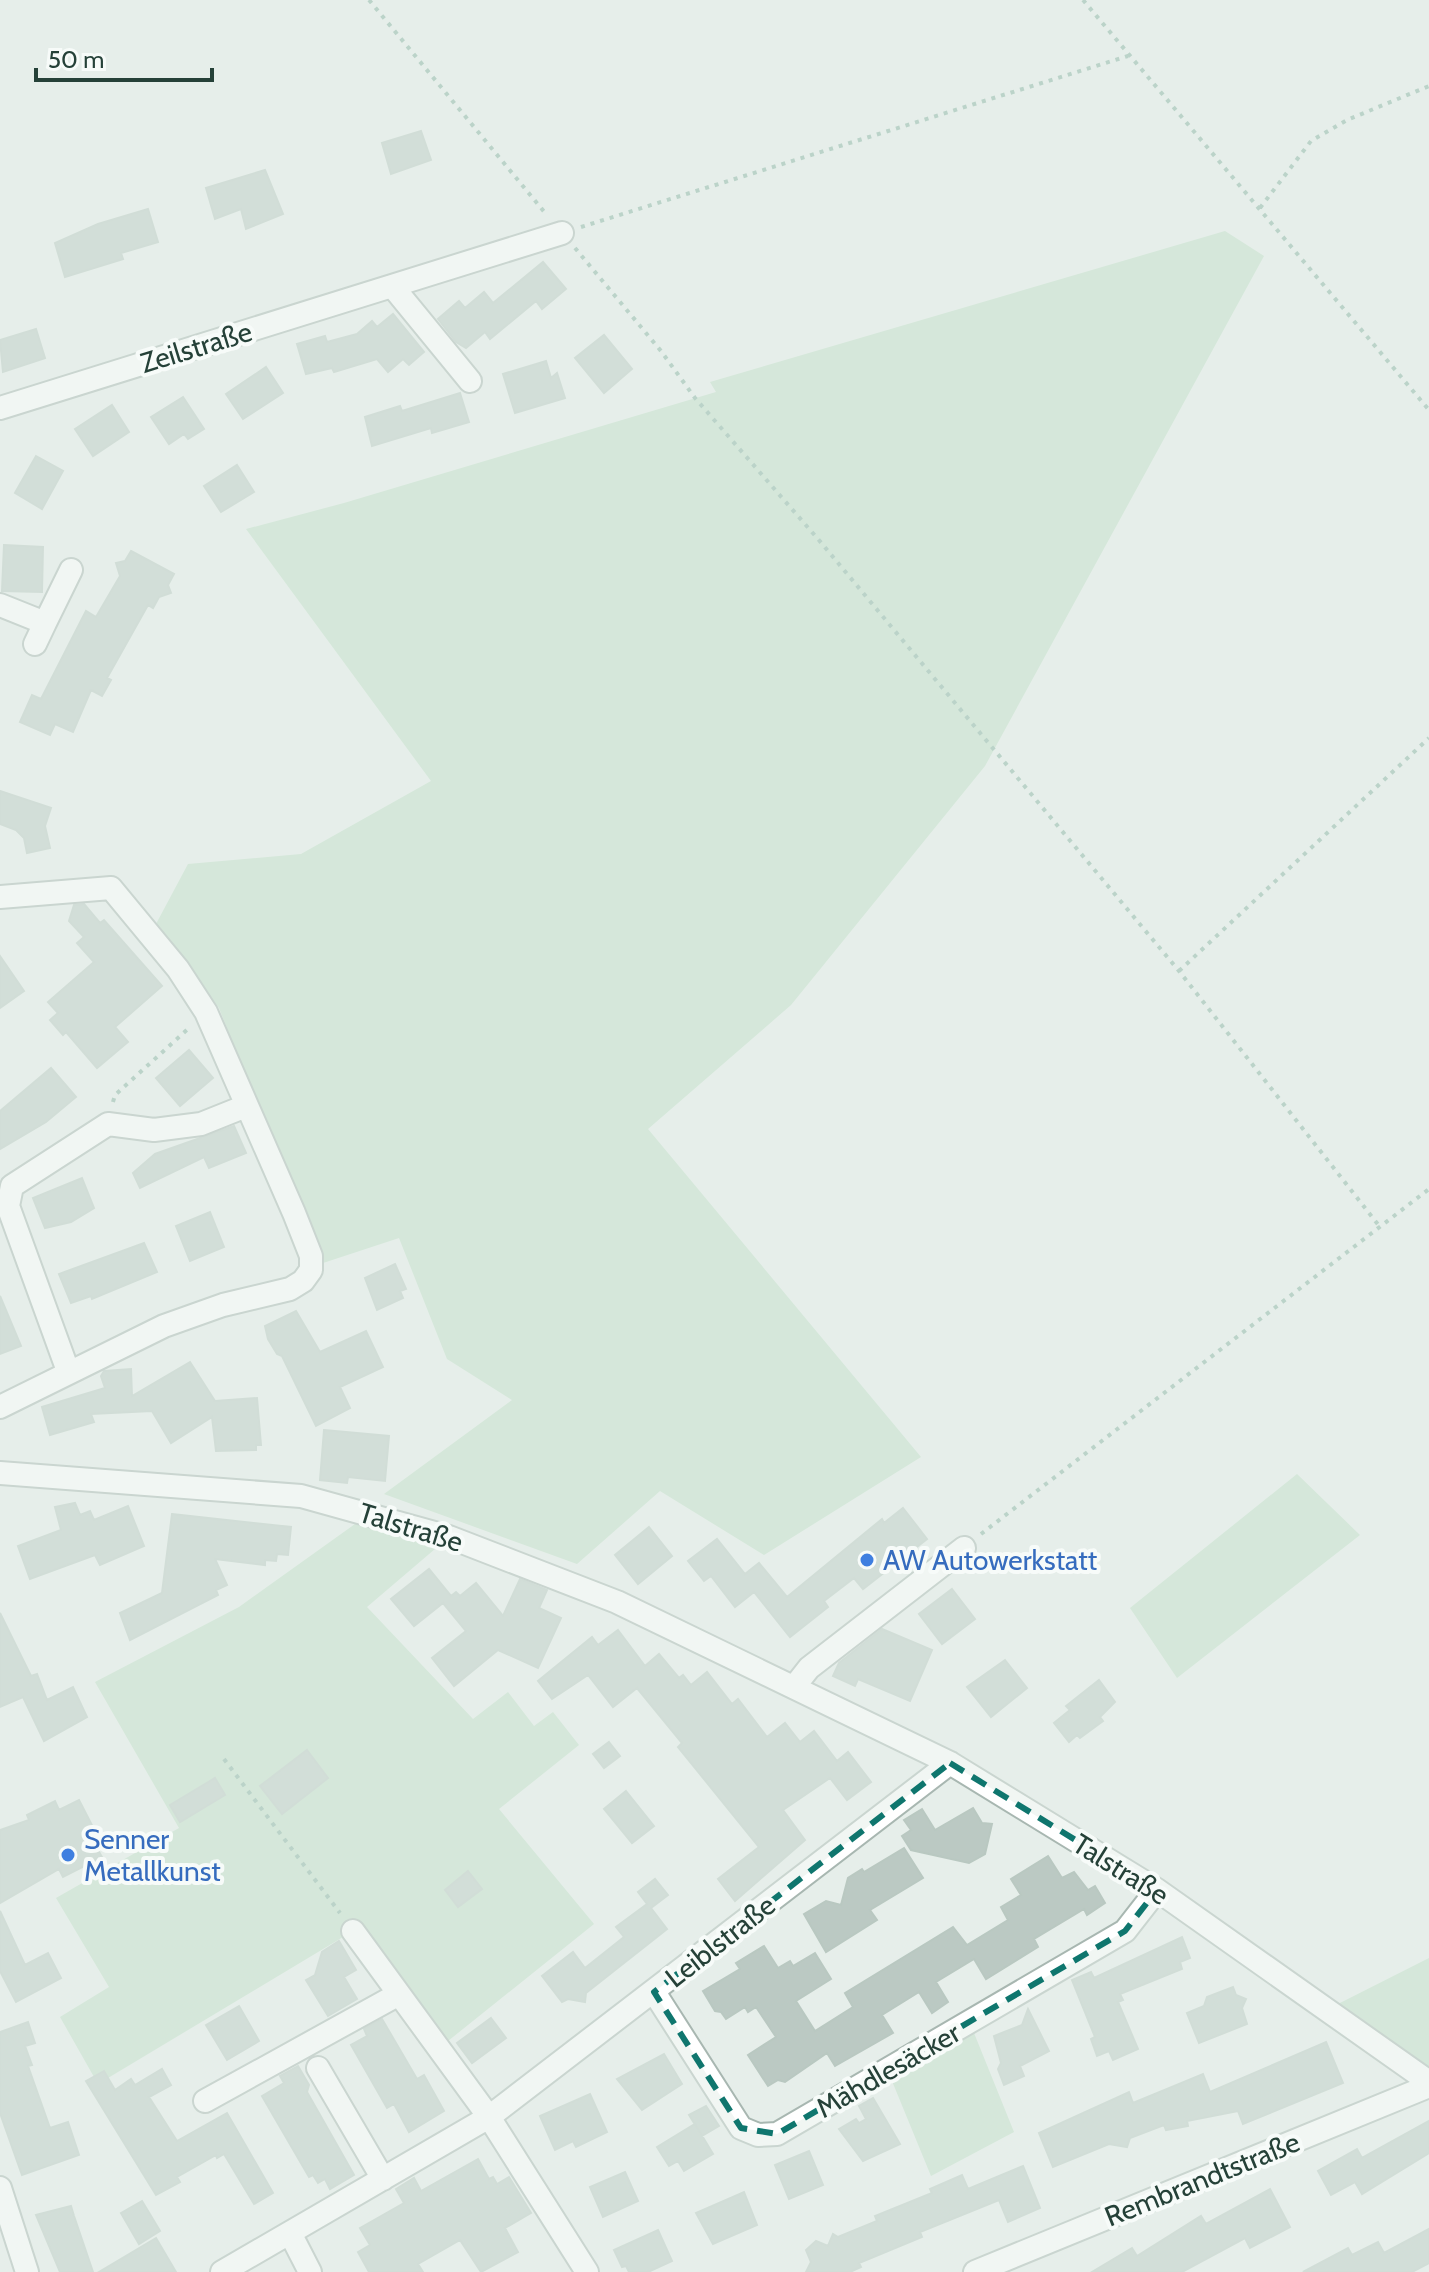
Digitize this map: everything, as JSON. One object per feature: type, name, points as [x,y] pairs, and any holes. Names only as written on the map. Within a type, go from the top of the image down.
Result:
[{"type":"street","name":"Zeilstraße","points":[[0,408],[562,233]]},
{"type":"street","points":[[393,287],[470,381]]},
{"type":"street","points":[[35,644],[71,570]]},
{"type":"street","points":[[0,605],[45,623]]},
{"type":"street","points":[[0,897],[111,888],[178,969],[206,1012],[311,1256],[311,1270],[303,1281],[290,1289],[223,1305],[164,1326],[0,1407]]},
{"type":"street","points":[[68,1371],[8,1206],[12,1186],[108,1124],[154,1130],[201,1124],[246,1106]]},
{"type":"street","name":"Talstraße","points":[[0,1473],[279,1492],[322,1501],[527,1565],[617,1602],[950,1763],[1157,1890],[1261,1960],[1429,2084]]},
{"type":"street","points":[[794,1687],[809,1668],[964,1548]]},
{"type":"street","name":"Leiblstraße","points":[[222,2272],[489,2117],[950,1763]]},
{"type":"street","name":"Mähdlesäcker","points":[[654,1992],[741,2128],[758,2135],[777,2134],[1125,1931],[1157,1890]]},
{"type":"street","points":[[353,1931],[489,2117],[587,2272]]},
{"type":"street","points":[[205,2101],[399,1994]]},
{"type":"street","points":[[318,2068],[383,2179]]},
{"type":"street","name":"Rembrandtstraße","points":[[975,2272],[1429,2084]]},
{"type":"street","points":[[0,2188],[27,2272]]},
{"type":"street","points":[[290,2233],[310,2272]]},
{"type":"path","points":[[369,0],[661,351],[695,398],[818,539],[1179,971],[1380,1227]]},
{"type":"path","points":[[1083,0],[1429,410]]},
{"type":"path","points":[[562,233],[1128,56]]},
{"type":"path","points":[[1260,208],[1311,141],[1347,120],[1429,86]]},
{"type":"path","points":[[1179,971],[1429,738]]},
{"type":"path","points":[[108,1124],[115,1095],[206,1012]]},
{"type":"path","points":[[964,1548],[1429,1189]]},
{"type":"path","points":[[224,1759],[353,1931]]},
{"type":"highlighted area","points":[[950,1763],[1157,1890],[1125,1931],[777,2134],[741,2128],[654,1992]]},
{"type":"green space","points":[[1225,231],[1264,256],[985,766],[791,1005],[648,1129],[921,1457],[764,1555],[660,1491],[577,1564],[384,1494],[512,1400],[447,1359],[399,1238],[320,1264],[219,1008],[156,924],[188,864],[301,854],[431,781],[246,529],[344,503],[716,392],[710,382]]},
{"type":"green space","points":[[1297,1474],[1360,1535],[1177,1678],[1130,1608]]},
{"type":"green space","points":[[369,1514],[449,1537],[367,1607],[473,1719],[508,1692],[534,1726],[553,1712],[579,1745],[499,1809],[594,1924],[438,2049],[353,1931],[98,2084],[60,2017],[109,1987],[56,1898],[179,1828],[95,1682],[239,1607]]},
{"type":"green space","points":[[1429,1958],[1429,2069],[1338,2004]]},
{"type":"green space","points":[[974,2033],[1014,2132],[931,2176],[892,2081]]},
{"type":"building","points":[[421,131],[431,160],[391,174],[382,143]]},
{"type":"building","points":[[265,170],[283,214],[246,229],[241,209],[215,219],[206,188]]},
{"type":"building","points":[[148,209],[158,242],[121,253],[123,259],[65,277],[55,243],[98,224]]},
{"type":"building","points":[[543,262],[566,289],[542,309],[536,301],[490,339],[485,332],[466,348],[456,342],[438,319],[459,301],[465,308],[484,292],[493,303]]},
{"type":"building","points":[[393,314],[424,352],[409,365],[403,359],[388,372],[377,359],[334,372],[332,368],[306,374],[297,344],[325,336],[327,342],[357,334],[372,321],[377,327]]},
{"type":"building","points":[[36,329],[45,358],[3,372],[0,340]]},
{"type":"building","points":[[604,335],[632,369],[604,393],[575,358]]},
{"type":"building","points":[[546,361],[551,378],[557,373],[565,398],[515,413],[503,374]]},
{"type":"building","points":[[266,367],[283,393],[243,419],[226,394]]},
{"type":"building","points":[[460,393],[469,422],[432,433],[431,428],[372,446],[365,417],[400,406],[402,411]]},
{"type":"building","points":[[183,397],[204,429],[188,439],[184,434],[169,444],[151,417]]},
{"type":"building","points":[[112,405],[129,432],[93,456],[75,429]]},
{"type":"building","points":[[36,456],[63,471],[42,509],[15,493]]},
{"type":"building","points":[[237,465],[254,492],[221,512],[204,486]]},
{"type":"building","points":[[4,545],[43,547],[42,592],[2,591]]},
{"type":"building","points":[[131,551],[174,574],[168,585],[171,593],[159,597],[153,608],[148,605],[107,678],[111,680],[102,696],[91,690],[73,732],[55,724],[50,735],[20,722],[32,695],[41,699],[86,611],[96,617],[120,576],[116,563],[125,561]]},
{"type":"building","points":[[0,791],[51,808],[45,826],[50,848],[27,853],[24,838],[16,830],[0,824]]},
{"type":"building","points":[[84,904],[100,923],[104,920],[162,986],[115,1027],[128,1042],[97,1068],[66,1032],[63,1035],[50,1020],[58,1013],[48,1002],[94,962],[77,943],[84,937],[69,921],[74,905]]},
{"type":"building","points":[[0,956],[24,991],[0,1008]]},
{"type":"building","points":[[189,1050],[213,1078],[180,1106],[156,1078]]},
{"type":"building","points":[[51,1068],[76,1097],[46,1122],[0,1149],[0,1111]]},
{"type":"building","points":[[234,1126],[246,1153],[209,1168],[204,1157],[140,1188],[133,1173],[155,1154]]},
{"type":"building","points":[[82,1178],[94,1208],[71,1222],[45,1228],[33,1198]]},
{"type":"building","points":[[210,1212],[224,1247],[190,1261],[176,1226]]},
{"type":"building","points":[[144,1243],[157,1272],[92,1299],[91,1296],[71,1303],[59,1274]]},
{"type":"building","points":[[395,1264],[406,1289],[400,1291],[403,1298],[377,1310],[365,1278]]},
{"type":"building","points":[[0,1296],[21,1346],[0,1354]]},
{"type":"building","points":[[296,1311],[320,1352],[366,1331],[383,1367],[340,1387],[350,1408],[316,1426],[282,1356],[277,1354],[268,1339],[265,1326]]},
{"type":"building","points":[[190,1362],[215,1401],[257,1398],[261,1445],[256,1445],[256,1450],[216,1451],[212,1417],[171,1443],[152,1411],[91,1414],[94,1422],[50,1435],[42,1407],[105,1388],[101,1376],[104,1371],[131,1369],[132,1396]]},
{"type":"building","points":[[324,1430],[389,1436],[385,1481],[348,1477],[347,1483],[320,1480]]},
{"type":"building","points":[[75,1503],[80,1515],[90,1511],[94,1520],[128,1506],[144,1546],[100,1565],[95,1555],[30,1579],[18,1546],[61,1530],[55,1507]]},
{"type":"building","points":[[903,1508],[927,1539],[863,1589],[854,1578],[824,1601],[828,1607],[790,1637],[754,1592],[735,1607],[711,1576],[704,1581],[688,1561],[717,1539],[745,1574],[759,1563],[787,1597],[882,1519],[884,1523]]},
{"type":"building","points":[[172,1514],[291,1527],[288,1555],[277,1554],[276,1561],[265,1560],[265,1565],[215,1559],[227,1585],[216,1590],[218,1595],[130,1640],[120,1613],[162,1593]]},
{"type":"building","points":[[649,1527],[672,1556],[638,1584],[615,1555]]},
{"type":"building","points":[[429,1569],[451,1596],[456,1592],[460,1596],[476,1583],[503,1616],[520,1579],[547,1590],[539,1608],[561,1618],[538,1668],[498,1650],[454,1686],[432,1658],[466,1631],[443,1603],[414,1626],[391,1599]]},
{"type":"building","points":[[952,1589],[975,1619],[942,1644],[919,1614]]},
{"type":"building","points":[[0,1613],[31,1676],[37,1674],[47,1700],[73,1687],[87,1717],[44,1741],[23,1697],[0,1707]]},
{"type":"building","points":[[882,1629],[932,1650],[910,1701],[858,1679],[855,1686],[833,1676],[839,1663]]},
{"type":"building","points":[[618,1630],[645,1666],[659,1654],[679,1678],[683,1675],[691,1685],[707,1672],[732,1704],[738,1699],[767,1737],[785,1723],[800,1742],[814,1731],[837,1761],[848,1752],[871,1782],[847,1800],[830,1778],[783,1810],[805,1840],[735,1901],[718,1879],[759,1847],[678,1747],[682,1743],[637,1688],[613,1707],[588,1675],[552,1699],[538,1681],[592,1637],[598,1645]]},
{"type":"building","points":[[1005,1660],[1027,1688],[991,1717],[967,1687]]},
{"type":"building","points":[[1099,1680],[1115,1702],[1100,1717],[1103,1721],[1069,1742],[1054,1723],[1070,1710],[1066,1706]]},
{"type":"building","points":[[609,1742],[620,1756],[604,1768],[593,1754]]},
{"type":"building","points":[[307,1750],[328,1778],[282,1814],[260,1786]]},
{"type":"building","points":[[215,1778],[225,1795],[180,1822],[170,1805]]},
{"type":"building","points":[[626,1791],[654,1826],[632,1843],[604,1809]]},
{"type":"building","points":[[79,1800],[96,1833],[90,1836],[102,1857],[63,1877],[59,1869],[0,1903],[0,1830],[29,1820],[27,1815],[55,1801],[59,1810]]},
{"type":"building","points":[[973,1808],[982,1823],[992,1824],[985,1854],[969,1863],[911,1850],[902,1836],[911,1830],[904,1820],[922,1809],[935,1830]]},
{"type":"building","points":[[904,1848],[923,1878],[870,1910],[877,1920],[826,1952],[804,1914],[826,1901],[841,1905],[848,1878]]},
{"type":"building","points":[[1048,1856],[1062,1878],[1074,1872],[1088,1890],[1095,1886],[1105,1903],[1087,1915],[1084,1909],[1034,1939],[1038,1947],[986,1979],[974,1959],[936,1982],[948,2002],[932,2013],[919,1992],[882,2015],[893,2033],[835,2066],[827,2053],[785,2082],[778,2080],[768,2086],[748,2055],[776,2037],[756,2007],[748,2012],[745,2007],[726,2019],[721,2012],[715,2011],[703,1991],[740,1969],[736,1963],[764,1946],[778,1968],[790,1961],[793,1966],[815,1953],[831,1979],[796,2001],[815,2031],[853,2007],[845,1993],[953,1927],[967,1945],[1008,1920],[1001,1907],[1021,1895],[1011,1879]]},
{"type":"building","points":[[468,1871],[482,1889],[458,1907],[445,1890]]},
{"type":"building","points":[[655,1879],[668,1895],[651,1908],[667,1929],[586,1993],[585,2002],[568,1999],[562,2002],[542,1976],[573,1952],[585,1968],[624,1937],[616,1927],[647,1904],[638,1892]]},
{"type":"building","points":[[0,1911],[25,1965],[48,1953],[61,1978],[16,2002],[0,1971]]},
{"type":"building","points":[[1182,1937],[1190,1958],[1180,1962],[1182,1969],[1120,1994],[1123,2000],[1118,2002],[1138,2049],[1113,2060],[1109,2051],[1097,2056],[1091,2039],[1095,2037],[1072,1980],[1091,1972],[1094,1978]]},
{"type":"building","points":[[339,1941],[356,1970],[344,1977],[357,1999],[328,2016],[306,1980],[315,1975],[322,1952]]},
{"type":"building","points":[[1233,1987],[1236,1995],[1246,1999],[1242,2008],[1247,2024],[1199,2043],[1187,2013],[1204,2006],[1207,1997]]},
{"type":"building","points":[[239,2006],[259,2041],[227,2060],[206,2025]]},
{"type":"building","points":[[1028,2009],[1049,2051],[1020,2066],[1024,2076],[1004,2085],[998,2069],[1001,2063],[994,2036],[1022,2025]]},
{"type":"building","points":[[491,2018],[506,2038],[472,2063],[457,2043]]},
{"type":"building","points":[[382,2019],[417,2079],[424,2075],[444,2111],[409,2132],[394,2104],[387,2108],[351,2045],[367,2036],[364,2029]]},
{"type":"building","points":[[28,2022],[35,2043],[25,2046],[32,2065],[28,2066],[50,2128],[68,2122],[79,2155],[22,2175],[0,2113],[0,2032]]},
{"type":"building","points":[[1326,2042],[1343,2083],[1243,2124],[1238,2111],[1187,2121],[1188,2126],[1166,2130],[1164,2125],[1130,2138],[1127,2147],[1109,2144],[1053,2167],[1039,2133],[1129,2092],[1133,2103],[1203,2074],[1210,2092]]},
{"type":"building","points":[[664,2054],[682,2084],[642,2110],[617,2079]]},
{"type":"building","points":[[298,2066],[309,2085],[307,2092],[354,2175],[330,2189],[325,2179],[318,2183],[313,2175],[309,2177],[262,2096],[284,2083],[280,2076]]},
{"type":"building","points":[[162,2069],[171,2085],[149,2097],[177,2141],[227,2113],[273,2193],[254,2204],[224,2154],[217,2158],[216,2155],[177,2177],[180,2182],[156,2195],[86,2081],[104,2071],[115,2090],[131,2079],[135,2085]]},
{"type":"building","points":[[590,2094],[607,2132],[576,2147],[573,2141],[555,2150],[540,2116]]},
{"type":"building","points":[[873,2098],[900,2144],[863,2161],[839,2129],[856,2119],[859,2123],[866,2119],[859,2106]]},
{"type":"building","points":[[706,2106],[719,2126],[702,2136],[689,2115]]},
{"type":"building","points":[[1429,2121],[1429,2153],[1362,2194],[1355,2182],[1331,2195],[1318,2171],[1357,2149],[1362,2158]]},
{"type":"building","points":[[695,2124],[713,2154],[684,2171],[678,2161],[669,2166],[657,2147]]},
{"type":"building","points":[[809,2151],[823,2185],[789,2199],[775,2165]]},
{"type":"building","points":[[478,2159],[489,2179],[493,2177],[497,2184],[509,2177],[531,2213],[505,2228],[518,2252],[481,2272],[460,2240],[418,2264],[423,2272],[369,2272],[358,2252],[370,2245],[360,2228],[404,2203],[396,2189],[414,2178],[421,2191]]},
{"type":"building","points":[[1023,2166],[1040,2208],[1008,2222],[999,2200],[920,2232],[922,2237],[859,2263],[861,2267],[850,2272],[806,2272],[811,2262],[806,2250],[816,2241],[828,2246],[833,2234],[838,2237],[877,2221],[875,2216],[932,2193],[930,2189],[962,2175],[968,2189]]},
{"type":"building","points":[[625,2172],[638,2201],[603,2217],[590,2187]]},
{"type":"building","points":[[1270,2189],[1290,2227],[1250,2248],[1245,2238],[1182,2272],[1092,2272],[1132,2248],[1137,2256],[1201,2216],[1206,2224]]},
{"type":"building","points":[[744,2192],[757,2225],[713,2244],[696,2213]]},
{"type":"building","points":[[142,2201],[160,2231],[139,2244],[121,2213]]},
{"type":"building","points":[[71,2206],[93,2272],[60,2272],[36,2215]]},
{"type":"building","points":[[1429,2229],[1429,2263],[1412,2272],[1303,2272],[1348,2248],[1352,2255],[1378,2242],[1384,2253]]},
{"type":"building","points":[[658,2230],[672,2261],[648,2272],[629,2272],[626,2266],[622,2267],[614,2250]]},
{"type":"building","points":[[156,2238],[176,2272],[99,2272]]},
{"type":"place","name":"AW Autowerkstatt","points":[[867,1560]]},
{"type":"place","name":"Senner Metallkunst","points":[[68,1855]]}]
